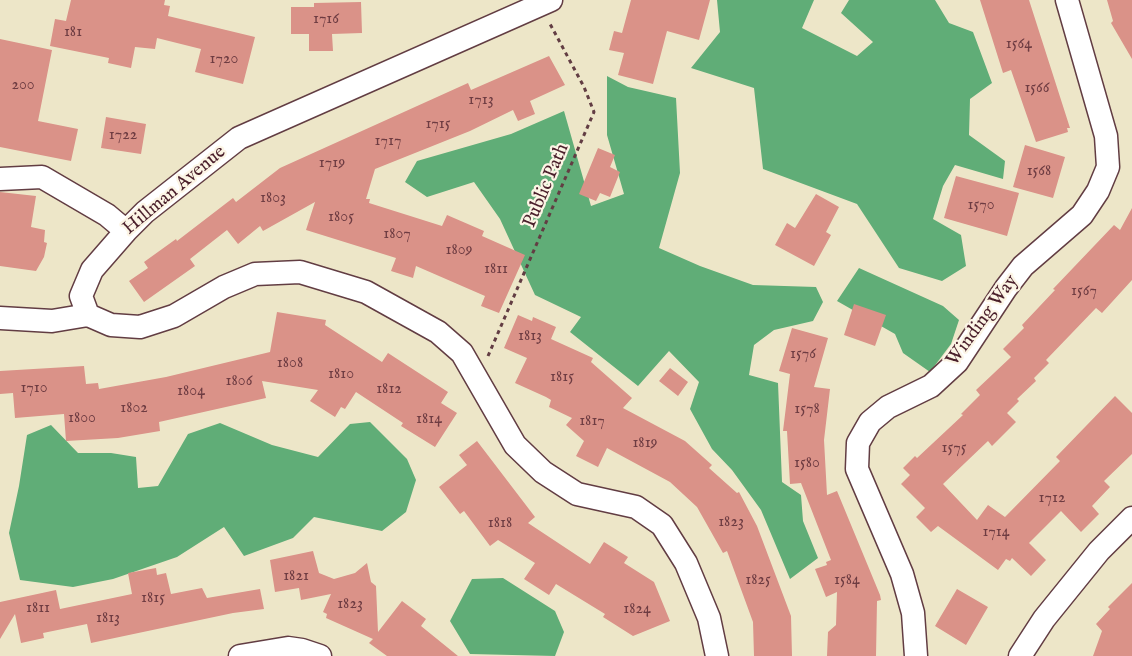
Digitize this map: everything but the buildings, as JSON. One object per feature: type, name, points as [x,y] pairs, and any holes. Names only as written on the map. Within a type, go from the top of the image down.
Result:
[{"type":"street","name":"Winding Way","points":[[916,656],[913,612],[902,574],[857,469],[858,443],[870,422],[888,407],[931,386],[957,362],[1006,288],[1023,266],[1082,215],[1098,191],[1108,167],[1106,136],[1067,0]]},
{"type":"street","name":"Hillman Avenue","points":[[88,315],[81,296],[92,270],[144,212],[238,138],[546,3]]},
{"type":"street","points":[[0,179],[42,177],[107,215],[126,231]]},
{"type":"street","points":[[0,318],[52,321],[88,315],[111,325],[140,327],[174,316],[224,286],[254,274],[300,272],[366,292],[438,332],[462,353],[515,446],[543,472],[577,494],[636,507],[662,525],[686,563],[708,618],[717,656]]},
{"type":"street","points":[[1020,656],[1044,619],[1099,551],[1132,518]]},
{"type":"street","points":[[240,656],[288,648],[320,656]]},
{"type":"path","name":"Public Path","points":[[478,380],[594,112],[546,3]]},
{"type":"green space","points":[[717,0],[814,0],[802,28],[857,56],[873,42],[841,13],[849,0],[935,0],[949,23],[973,32],[992,83],[970,99],[969,135],[1005,161],[1003,179],[955,165],[943,186],[933,219],[961,235],[966,266],[942,281],[899,268],[857,204],[763,169],[754,88],[691,68],[720,32]]},
{"type":"green space","points":[[607,76],[628,87],[676,98],[680,173],[659,248],[700,266],[753,285],[816,287],[823,302],[813,321],[774,330],[754,345],[749,375],[778,383],[782,482],[801,495],[803,521],[818,558],[790,579],[761,510],[732,470],[712,449],[690,409],[699,382],[669,351],[638,386],[570,332],[581,317],[535,295],[500,219],[474,182],[427,197],[405,182],[417,161],[511,134],[564,111],[591,206],[624,194],[607,135]]},
{"type":"green space","points":[[859,268],[943,306],[959,320],[951,344],[930,372],[903,353],[895,334],[837,301]]},
{"type":"green space","points":[[370,422],[407,459],[416,480],[406,512],[382,531],[314,517],[293,538],[244,556],[224,527],[177,557],[113,579],[73,587],[20,580],[9,533],[27,435],[51,425],[78,453],[111,453],[136,457],[138,488],[158,486],[188,434],[220,423],[272,445],[318,457],[350,424]]},
{"type":"green space","points":[[503,578],[555,611],[564,632],[555,656],[470,654],[450,621],[472,579]]}]
